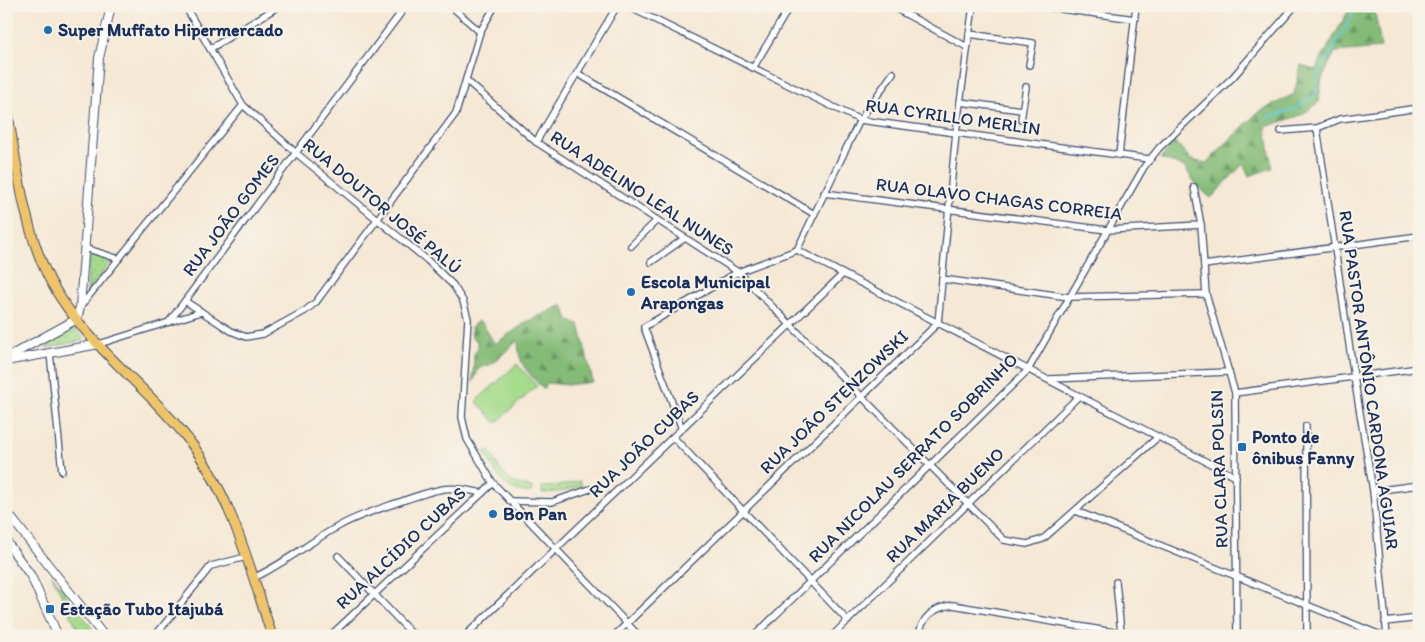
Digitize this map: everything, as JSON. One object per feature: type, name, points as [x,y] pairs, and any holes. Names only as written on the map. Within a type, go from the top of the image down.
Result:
[{"type":"main road","points":[[6,104],[33,237],[52,284],[77,319],[170,418],[200,456],[225,501],[272,636]]},
{"type":"street","points":[[6,359],[77,319],[80,307],[99,58],[111,6]]},
{"type":"street","name":"RUA DOUTOR JOSÉ PALÚ","points":[[185,6],[243,105],[296,154],[445,276],[463,301],[468,328],[462,402],[463,430],[471,446],[493,483],[639,636]]},
{"type":"street","points":[[210,49],[279,6]]},
{"type":"street","name":"RUA JOÃO GOMES","points":[[169,322],[406,6]]},
{"type":"street","points":[[451,6],[480,32]]},
{"type":"street","points":[[185,301],[239,335],[254,337],[268,332],[305,311],[316,302],[456,113],[480,32],[495,6]]},
{"type":"street","points":[[536,142],[617,6]]},
{"type":"street","name":"RUA CYRILLO MERLIN","points":[[627,6],[860,120],[1149,159]]},
{"type":"street","points":[[753,68],[790,6]]},
{"type":"street","points":[[891,6],[968,47]]},
{"type":"street","points":[[938,323],[956,133],[973,6]]},
{"type":"street","points":[[1044,6],[1053,8]]},
{"type":"street","points":[[1119,155],[1136,6]]},
{"type":"street","name":"RUA NICOLAU SERRATO SOBRINHO","points":[[754,636],[1028,370],[1106,230],[1149,159],[1239,71],[1295,6]]},
{"type":"street","points":[[1061,8],[1135,19]]},
{"type":"street","points":[[969,34],[1033,43],[1030,65]]},
{"type":"street","points":[[577,73],[814,214]]},
{"type":"street","points":[[682,428],[644,327],[738,272],[797,250],[860,120],[893,73]]},
{"type":"street","name":"RUA ADELINO LEAL NUNES","points":[[466,80],[536,142],[738,272],[996,534],[1012,543],[1036,542],[1051,534],[1076,511]]},
{"type":"street","points":[[1021,120],[1026,87]]},
{"type":"street","points":[[960,102],[1022,110]]},
{"type":"street","points":[[80,307],[243,105]]},
{"type":"street","points":[[1281,131],[1317,128],[1340,119],[1419,108]]},
{"type":"street","name":"RUA PASTOR ANTÔNIO CARDONA AGUIAR","points":[[1317,128],[1373,491],[1385,636]]},
{"type":"street","name":"RUA CLARA POLSIN","points":[[1194,187],[1201,225],[1206,294],[1235,393],[1237,636]]},
{"type":"street","name":"RUA OLAVO CHAGAS CORREIA","points":[[824,193],[1106,230],[1201,225]]},
{"type":"street","points":[[631,246],[657,220]]},
{"type":"street","points":[[1204,265],[1419,236]]},
{"type":"street","points":[[651,262],[685,238]]},
{"type":"street","points":[[84,248],[119,258]]},
{"type":"street","points":[[797,250],[1236,477]]},
{"type":"street","name":"RUA JOÃO CUBAS","points":[[465,636],[843,274]]},
{"type":"street","points":[[942,279],[1069,297],[1206,294]]},
{"type":"street","points":[[6,359],[99,344],[201,312]]},
{"type":"street","name":"RUA JOÃO STENZOWSKI","points":[[614,636],[938,323]]},
{"type":"street","points":[[50,353],[62,472]]},
{"type":"street","points":[[1235,393],[1419,368]]},
{"type":"street","points":[[1046,379],[1229,372]]},
{"type":"street","name":"RUA MARIA BUENO","points":[[832,636],[1079,396]]},
{"type":"street","points":[[1306,426],[1307,636]]},
{"type":"street","points":[[673,437],[848,621]]},
{"type":"street","points":[[1158,437],[1076,511],[1385,636]]},
{"type":"street","name":"RUA ALCÍDIO CUBAS","points":[[330,636],[493,483]]},
{"type":"street","points":[[1373,491],[1419,485]]},
{"type":"street","points":[[253,578],[278,566],[341,525],[365,514],[447,487],[482,493]]},
{"type":"street","points":[[510,501],[552,502],[590,489]]},
{"type":"street","points":[[6,511],[104,636]]},
{"type":"street","points":[[6,541],[31,576],[58,636]]},
{"type":"street","points":[[338,556],[414,636]]},
{"type":"street","points":[[155,636],[211,566],[246,557]]},
{"type":"street","points":[[1116,582],[1121,633]]},
{"type":"street","points":[[919,636],[924,620],[934,610],[947,606],[960,606],[1137,636]]},
{"type":"street","points":[[1385,622],[1419,618]]},
{"type":"green space","points":[[1351,6],[1374,6],[1381,48],[1335,52],[1322,79],[1318,103],[1301,115],[1266,127],[1272,168],[1249,176],[1243,164],[1211,198],[1199,188],[1184,167],[1161,159],[1174,140],[1191,160],[1206,163],[1257,113],[1294,94],[1301,65],[1315,70]]},
{"type":"green space","points":[[89,254],[112,261],[87,292]]},
{"type":"green space","points":[[563,305],[568,320],[579,324],[593,382],[567,385],[547,383],[543,389],[524,367],[520,356],[518,340],[492,364],[479,368],[473,382],[474,354],[478,348],[477,341],[472,338],[471,327],[478,321],[482,323],[495,344],[528,321]]},
{"type":"green space","points":[[74,327],[85,340],[47,348],[44,342]]},
{"type":"green space","points":[[517,364],[537,386],[496,423],[476,401]]},
{"type":"green space","points":[[489,450],[501,470],[510,480],[532,487],[531,492],[514,489],[502,480],[484,452]]},
{"type":"green space","points":[[580,481],[582,486],[558,492],[542,493],[542,487],[558,486]]},
{"type":"green space","points":[[52,575],[98,636],[81,636]]},
{"type":"waterway","points":[[1267,118],[1295,109],[1316,94],[1316,79],[1358,6]]},
{"type":"place","name":"Super Muffato Hipermercado","points":[[48,30]]},
{"type":"place","name":"Escola Municipal Arapongas","points":[[631,292]]},
{"type":"place","name":"Ponto de ônibus Fanny","points":[[1242,447]]},
{"type":"place","name":"Bon Pan","points":[[493,514]]},
{"type":"place","name":"Estação Tubo Itajubá","points":[[50,609]]}]
